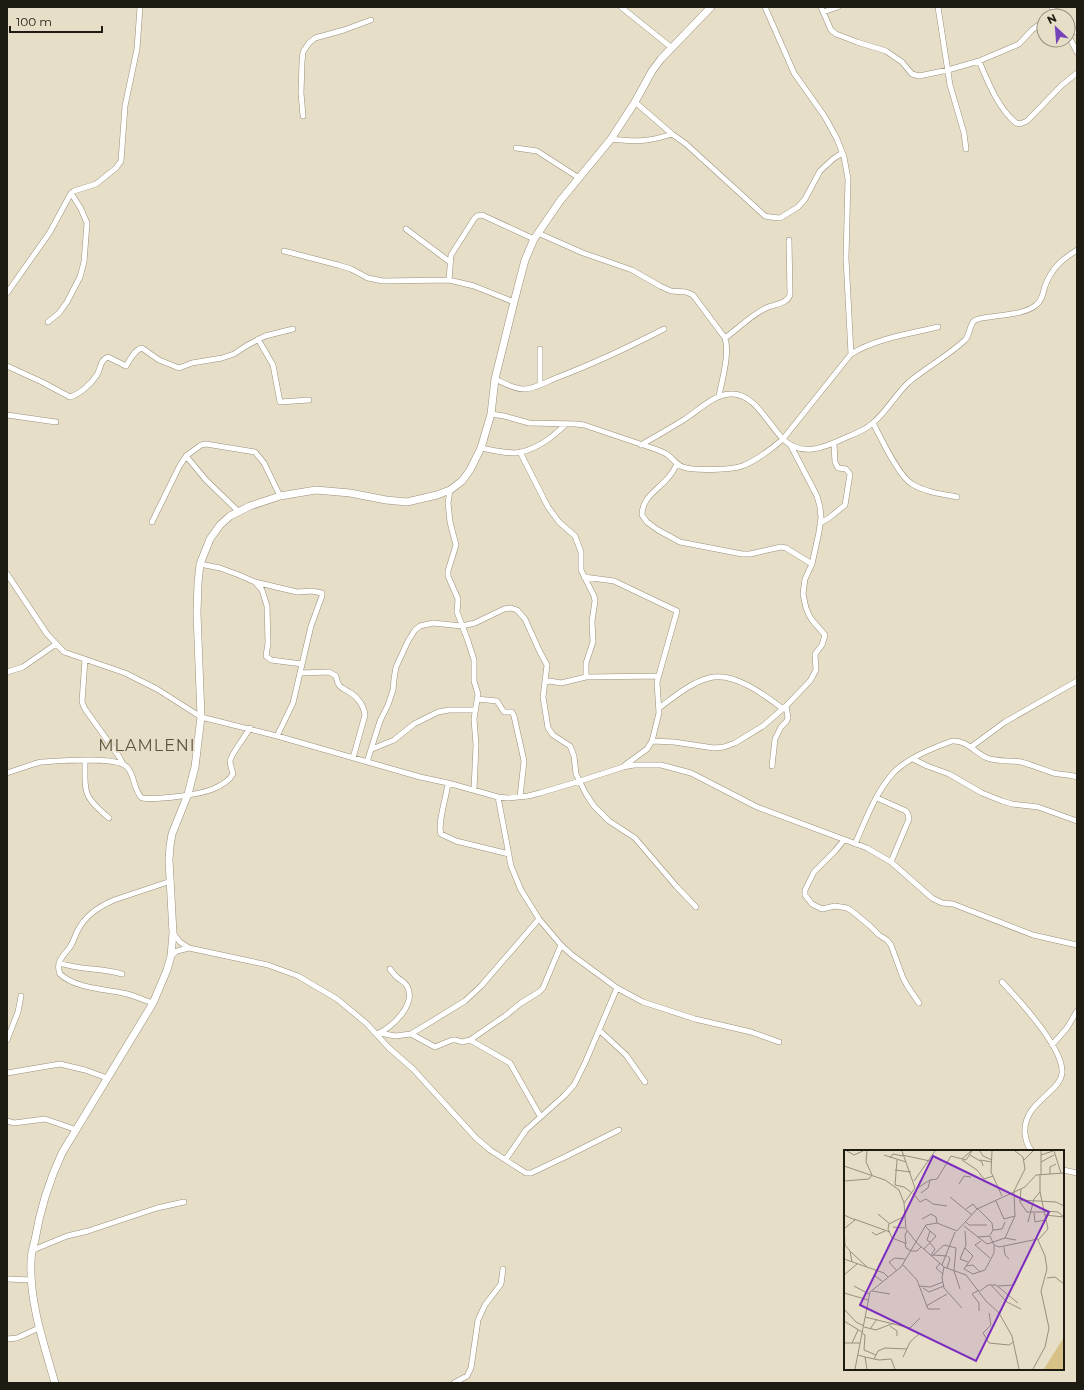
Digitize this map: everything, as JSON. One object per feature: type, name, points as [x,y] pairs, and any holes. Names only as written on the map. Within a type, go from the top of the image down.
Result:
[{"type":"main road","points":[[56,1383],[39,1328],[32,1280],[31,1261],[39,1214],[62,1153],[153,1003],[167,970],[171,956],[173,933],[169,860],[172,834],[188,794],[195,766],[201,716],[197,613],[200,564],[205,550],[213,534],[230,516],[250,506],[280,496],[316,490],[350,493],[386,500],[407,502],[437,495],[450,490],[462,481],[470,470],[481,448],[491,414],[495,379],[514,302],[525,260],[536,236],[560,201],[611,139],[635,102],[652,71],[661,59],[711,7]]},
{"type":"street","points":[[7,293],[50,232],[71,193],[96,184],[116,168],[121,160],[122,129],[125,106],[137,49],[140,7]]},
{"type":"street","points":[[621,7],[672,48]]},
{"type":"street","points":[[765,7],[794,73],[824,117],[837,139],[842,153],[848,179],[846,258],[851,354]]},
{"type":"street","points":[[838,7],[822,10],[831,30],[836,34],[886,51],[902,62],[915,76],[948,70],[979,61],[1019,44],[1036,27]]},
{"type":"street","points":[[938,7],[950,84],[964,134],[966,148]]},
{"type":"street","points":[[303,116],[301,92],[302,62],[303,52],[309,43],[315,38],[344,30],[371,20]]},
{"type":"street","points":[[979,61],[987,80],[1004,111],[1016,123],[1020,124],[1026,121],[1062,85],[1077,73]]},
{"type":"street","points":[[635,102],[686,144],[765,216],[770,218],[780,218],[798,207],[806,200],[820,171],[842,153]]},
{"type":"street","points":[[611,139],[640,142],[654,140],[672,134]]},
{"type":"street","points":[[516,148],[537,150],[579,178]]},
{"type":"street","points":[[48,322],[59,313],[67,302],[80,277],[84,262],[87,223],[81,209],[71,193]]},
{"type":"street","points":[[449,280],[451,255],[474,219],[479,215],[482,215],[632,270],[671,291],[686,292],[693,295],[725,338],[727,349],[719,396]]},
{"type":"street","points":[[406,229],[450,262]]},
{"type":"street","points":[[725,338],[761,310],[782,303],[789,298],[789,240]]},
{"type":"street","points":[[641,445],[664,432],[719,396],[730,394],[742,396],[748,399],[760,410],[783,439],[796,448],[810,450],[819,449],[834,444],[873,424],[898,393],[911,381],[965,340],[971,325],[976,320],[1031,309],[1037,305],[1054,269],[1060,262],[1077,250]]},
{"type":"street","points":[[284,251],[352,269],[368,278],[383,281],[449,280],[474,286],[514,302]]},
{"type":"street","points":[[491,414],[529,423],[584,425],[658,450],[667,454],[677,464],[694,470],[740,467],[770,449],[783,439],[851,354],[862,347],[874,343],[938,327]]},
{"type":"street","points":[[7,366],[70,397],[87,387],[97,375],[103,360],[108,357],[126,366],[135,352],[142,348],[159,360],[179,368],[192,363],[222,358],[234,354],[265,336],[293,329]]},
{"type":"street","points":[[495,379],[510,386],[524,389],[540,385],[596,362],[664,329]]},
{"type":"street","points":[[258,339],[273,365],[280,402],[309,400]]},
{"type":"street","points":[[540,349],[540,385]]},
{"type":"street","points":[[7,415],[56,422]]},
{"type":"street","points":[[481,448],[506,452],[520,452],[555,435],[566,424]]},
{"type":"street","points":[[873,424],[898,468],[910,483],[920,488],[957,498]]},
{"type":"street","points":[[152,522],[186,456],[201,445],[206,444],[255,452],[264,463],[280,496]]},
{"type":"street","points":[[652,741],[674,742],[714,748],[724,747],[735,743],[763,726],[784,707],[815,674],[815,654],[822,645],[825,635],[812,620],[806,608],[803,594],[805,580],[812,564],[820,523],[820,507],[817,496],[789,444]]},
{"type":"street","points":[[820,523],[843,507],[846,499],[850,474],[846,469],[838,468],[835,464],[834,444]]},
{"type":"street","points":[[520,452],[548,507],[559,522],[575,536],[578,541],[581,552],[582,570],[595,601],[592,621],[593,642],[586,663],[586,677]]},
{"type":"street","points":[[186,456],[206,480],[238,511]]},
{"type":"street","points":[[677,464],[667,479],[644,503],[642,514],[647,522],[680,542],[742,554],[750,554],[777,548],[786,548],[812,564]]},
{"type":"street","points":[[450,490],[448,503],[450,522],[456,545],[448,571],[448,576],[458,599],[457,612],[474,660],[474,681],[478,694],[474,724],[476,759],[474,790]]},
{"type":"street","points":[[200,564],[220,568],[255,582],[297,592],[312,591],[322,593],[321,600],[311,626],[293,703],[277,736]]},
{"type":"street","points":[[7,574],[37,621],[56,644],[66,653],[141,681],[201,716],[250,728],[420,777],[498,797],[508,798],[528,796],[623,767],[634,765],[661,765],[691,773],[757,807],[867,848],[891,862],[939,902],[953,904],[1033,935],[1077,945]]},
{"type":"street","points":[[584,577],[614,581],[677,610],[657,682],[659,712],[652,741],[647,749],[623,767]]},
{"type":"street","points":[[255,582],[263,592],[264,600],[267,606],[267,658],[276,661],[302,664]]},
{"type":"street","points":[[367,762],[380,721],[393,690],[396,667],[408,641],[415,630],[420,626],[433,623],[462,626],[480,622],[504,609],[511,608],[517,610],[525,619],[547,665],[543,697],[548,728],[553,735],[570,746],[574,756],[576,774],[586,794],[601,814],[620,830],[629,833],[636,838],[676,886],[696,907]]},
{"type":"street","points":[[7,672],[23,667],[56,644]]},
{"type":"street","points":[[85,659],[82,702],[85,709],[123,764]]},
{"type":"street","points":[[300,673],[329,672],[336,676],[340,686],[354,695],[362,707],[364,715],[353,758]]},
{"type":"street","points":[[545,682],[552,681],[561,683],[586,677],[659,676]]},
{"type":"street","points":[[659,708],[685,689],[710,677],[721,677],[736,680],[754,688],[784,707],[788,718],[781,727],[775,739],[772,766]]},
{"type":"street","points":[[971,747],[1010,719],[1077,681]]},
{"type":"street","points":[[477,699],[497,701],[499,702],[502,711],[512,712],[514,716],[524,761],[520,797]]},
{"type":"street","points":[[372,749],[394,740],[418,722],[438,712],[449,710],[475,710]]},
{"type":"street","points":[[7,773],[41,762],[110,761],[123,764],[129,768],[137,791],[142,798],[188,794],[213,789],[231,778],[233,774],[230,761],[232,754],[250,728]]},
{"type":"street","points":[[855,844],[877,798],[895,772],[913,759],[952,741],[959,740],[988,758],[1020,762],[1054,773],[1070,774],[1077,777]]},
{"type":"street","points":[[913,759],[927,766],[950,774],[989,796],[1012,804],[1038,807],[1077,821]]},
{"type":"street","points":[[85,761],[85,788],[88,797],[95,806],[109,818]]},
{"type":"street","points":[[448,783],[448,792],[439,828],[441,834],[456,841],[509,854]]},
{"type":"street","points":[[498,797],[509,854],[515,876],[521,890],[539,919],[561,945],[572,955],[617,988],[643,1002],[695,1019],[751,1032],[779,1042]]},
{"type":"street","points":[[877,798],[906,811],[908,814],[909,819],[891,862]]},
{"type":"street","points":[[844,840],[814,872],[805,890],[805,895],[812,904],[822,909],[835,906],[847,908],[887,940],[891,945],[908,987],[919,1003]]},
{"type":"street","points":[[153,1003],[124,993],[90,988],[60,974],[58,971],[62,955],[70,947],[81,925],[94,911],[114,900],[171,881]]},
{"type":"street","points":[[378,1034],[395,1036],[411,1034],[465,1001],[518,945],[539,919]]},
{"type":"street","points":[[173,933],[180,942],[189,948],[268,965],[298,976],[346,1006],[378,1034],[389,1048],[430,1087],[471,1134],[483,1144],[529,1174],[619,1130]]},
{"type":"street","points":[[411,1034],[435,1047],[452,1040],[462,1042],[470,1040],[543,988],[561,945]]},
{"type":"street","points":[[171,956],[177,951],[189,948]]},
{"type":"street","points":[[60,964],[122,974]]},
{"type":"street","points":[[378,1034],[393,1023],[403,1012],[409,1002],[410,994],[407,985],[405,982],[397,978],[390,969]]},
{"type":"street","points":[[1002,982],[1035,1020],[1060,1060],[1062,1073],[1059,1082],[1030,1112],[1026,1122],[1026,1141],[1031,1150]]},
{"type":"street","points":[[506,1159],[517,1141],[540,1116],[564,1096],[574,1084],[585,1063],[617,988]]},
{"type":"street","points":[[7,1040],[18,1012],[21,996]]},
{"type":"street","points":[[1052,1045],[1067,1028],[1077,1011]]},
{"type":"street","points":[[599,1030],[626,1056],[645,1082]]},
{"type":"street","points":[[470,1040],[510,1063],[540,1116]]},
{"type":"street","points":[[7,1073],[60,1064],[85,1070],[107,1078]]},
{"type":"street","points":[[7,1121],[14,1123],[45,1118],[77,1130]]},
{"type":"street","points":[[1064,1170],[1077,1173]]},
{"type":"street","points":[[33,1250],[67,1236],[88,1231],[151,1210],[184,1202]]},
{"type":"street","points":[[454,1383],[463,1382],[471,1368],[480,1314],[501,1284],[504,1269]]},
{"type":"street","points":[[7,1279],[32,1280]]},
{"type":"street","points":[[7,1339],[17,1338],[39,1328]]},
{"type":"district","name":"MLAMLENI","points":[[147,745]]}]
